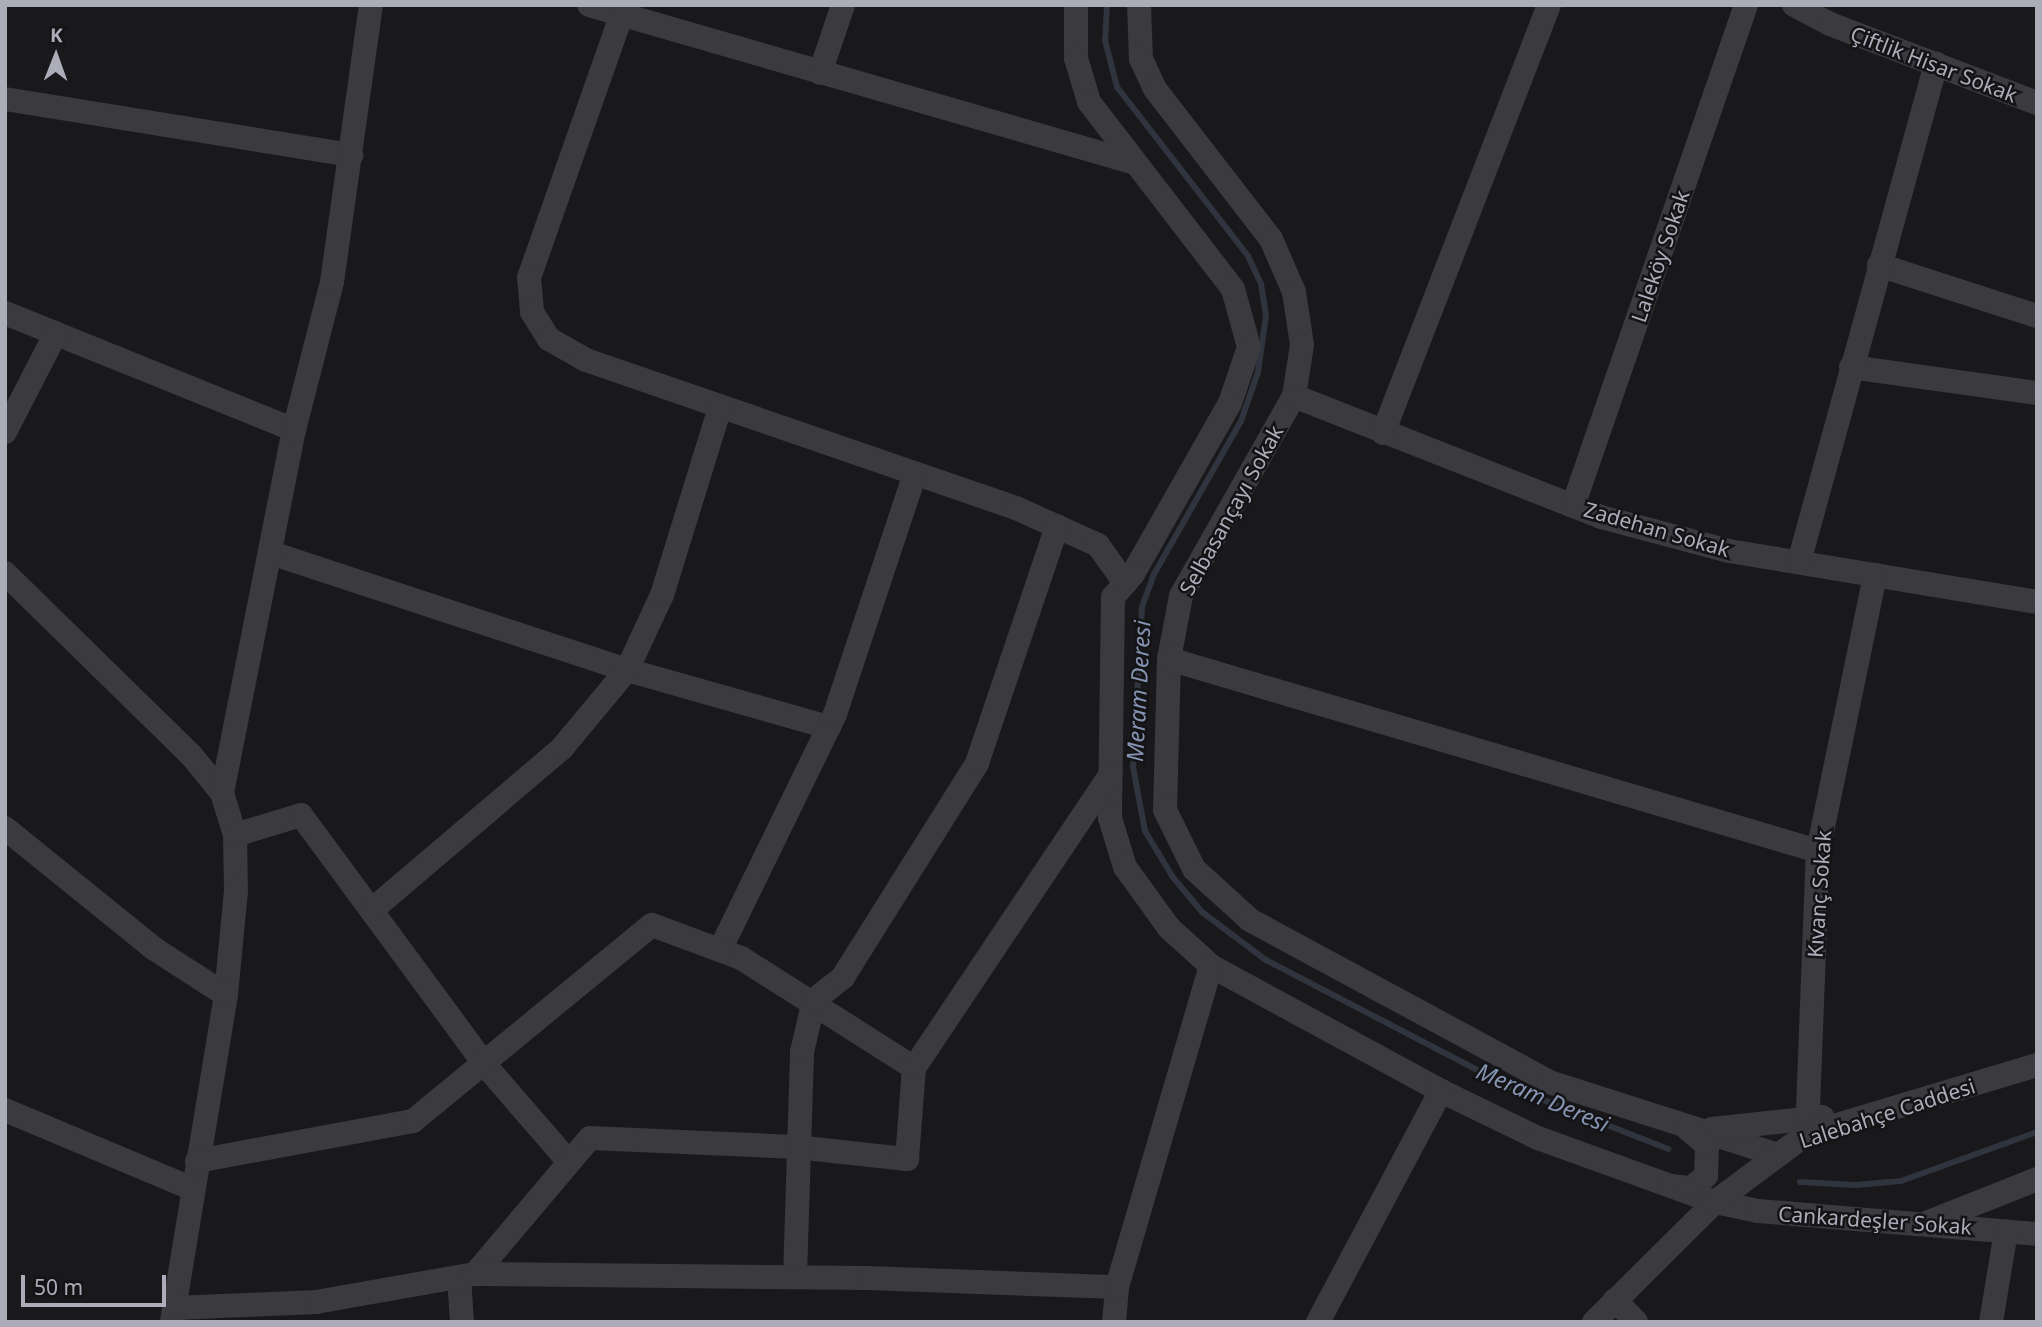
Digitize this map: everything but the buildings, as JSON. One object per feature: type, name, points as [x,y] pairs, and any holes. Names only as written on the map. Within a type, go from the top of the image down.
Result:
[{"type":"street","points":[[222,793],[294,430],[332,282],[371,5]]},
{"type":"street","points":[[589,5],[623,10],[820,73],[1132,162]]},
{"type":"street","points":[[820,73],[843,5]]},
{"type":"street","name":"Cankardeşler Sokak","points":[[1076,5],[1076,58],[1089,102],[1132,162],[1197,237],[1233,289],[1249,346],[1230,403],[1125,583],[1113,597],[1110,818],[1125,867],[1169,928],[1211,966],[1441,1091],[1538,1138],[1715,1202],[1758,1211],[2037,1234]]},
{"type":"street","name":"Selbasançayı Sokak","points":[[1139,5],[1141,59],[1155,89],[1271,239],[1294,292],[1302,345],[1294,397],[1181,596],[1169,659],[1166,810],[1194,869],[1250,920],[1549,1082],[1774,1154]]},
{"type":"street","points":[[1383,433],[1549,5]]},
{"type":"street","name":"Laleköy Sokak","points":[[1573,506],[1746,5]]},
{"type":"street","name":"Çiftlik Hisar Sokak","points":[[1794,5],[2037,103]]},
{"type":"street","points":[[623,10],[529,277],[532,312],[549,339],[586,360],[1057,526],[1098,545],[1125,583]]},
{"type":"street","points":[[1799,562],[1936,64]]},
{"type":"street","points":[[5,99],[351,155]]},
{"type":"street","points":[[1879,265],[2037,316]]},
{"type":"street","points":[[5,313],[294,430]]},
{"type":"street","points":[[5,432],[56,333]]},
{"type":"street","points":[[1852,367],[2037,393]]},
{"type":"street","name":"Zadehan Sokak","points":[[1294,397],[1573,506],[1729,551],[2037,602]]},
{"type":"street","points":[[373,909],[562,748],[627,670],[662,595],[720,408]]},
{"type":"street","points":[[720,950],[829,727],[915,474]]},
{"type":"street","points":[[794,1277],[796,1147],[802,1052],[814,1000],[843,977],[977,763],[1057,526]]},
{"type":"street","points":[[271,553],[627,670],[829,727]]},
{"type":"street","points":[[5,573],[191,755],[222,793],[235,835],[236,891],[226,995],[173,1315],[316,1302],[467,1276],[794,1277],[1117,1287]]},
{"type":"street","name":"Kıvanç Sokak","points":[[1807,1127],[1818,851],[1875,575]]},
{"type":"street","points":[[1169,659],[1818,851]]},
{"type":"street","points":[[462,1322],[467,1276],[590,1138],[796,1147],[907,1159],[914,1068],[1111,774]]},
{"type":"street","points":[[235,835],[301,815],[373,909],[485,1065],[569,1162]]},
{"type":"street","points":[[5,828],[153,948],[226,995]]},
{"type":"street","points":[[197,1161],[413,1121],[485,1065],[652,925],[720,950],[814,1000],[914,1068]]},
{"type":"street","points":[[1114,1322],[1117,1287],[1211,966]]},
{"type":"street","name":"Lalebahçe Caddesi","points":[[1687,1128],[1807,1127],[1882,1110],[2037,1065]]},
{"type":"street","points":[[1318,1322],[1441,1091]]},
{"type":"street","points":[[5,1110],[192,1189]]},
{"type":"street","name":"Lalebahçe Caddesi","points":[[1594,1322],[1715,1202],[1807,1127]]},
{"type":"street","points":[[1667,1185],[1691,1188],[1706,1176],[1710,1161],[1707,1145],[1687,1128]]},
{"type":"street","points":[[1925,1224],[2037,1179]]},
{"type":"street","points":[[1991,1322],[2006,1231]]},
{"type":"street","points":[[1615,1300],[1636,1322]]},
{"type":"waterway","name":"Meram Deresi","points":[[1107,5],[1105,40],[1117,87],[1248,256],[1261,284],[1266,315],[1258,372],[1241,421],[1154,574],[1142,607],[1133,767],[1145,831],[1172,876],[1202,912],[1266,960],[1510,1087],[1668,1149]]},
{"type":"waterway","name":"Meram Deresi","points":[[1800,1182],[1856,1185],[1901,1181],[2037,1132]]}]
